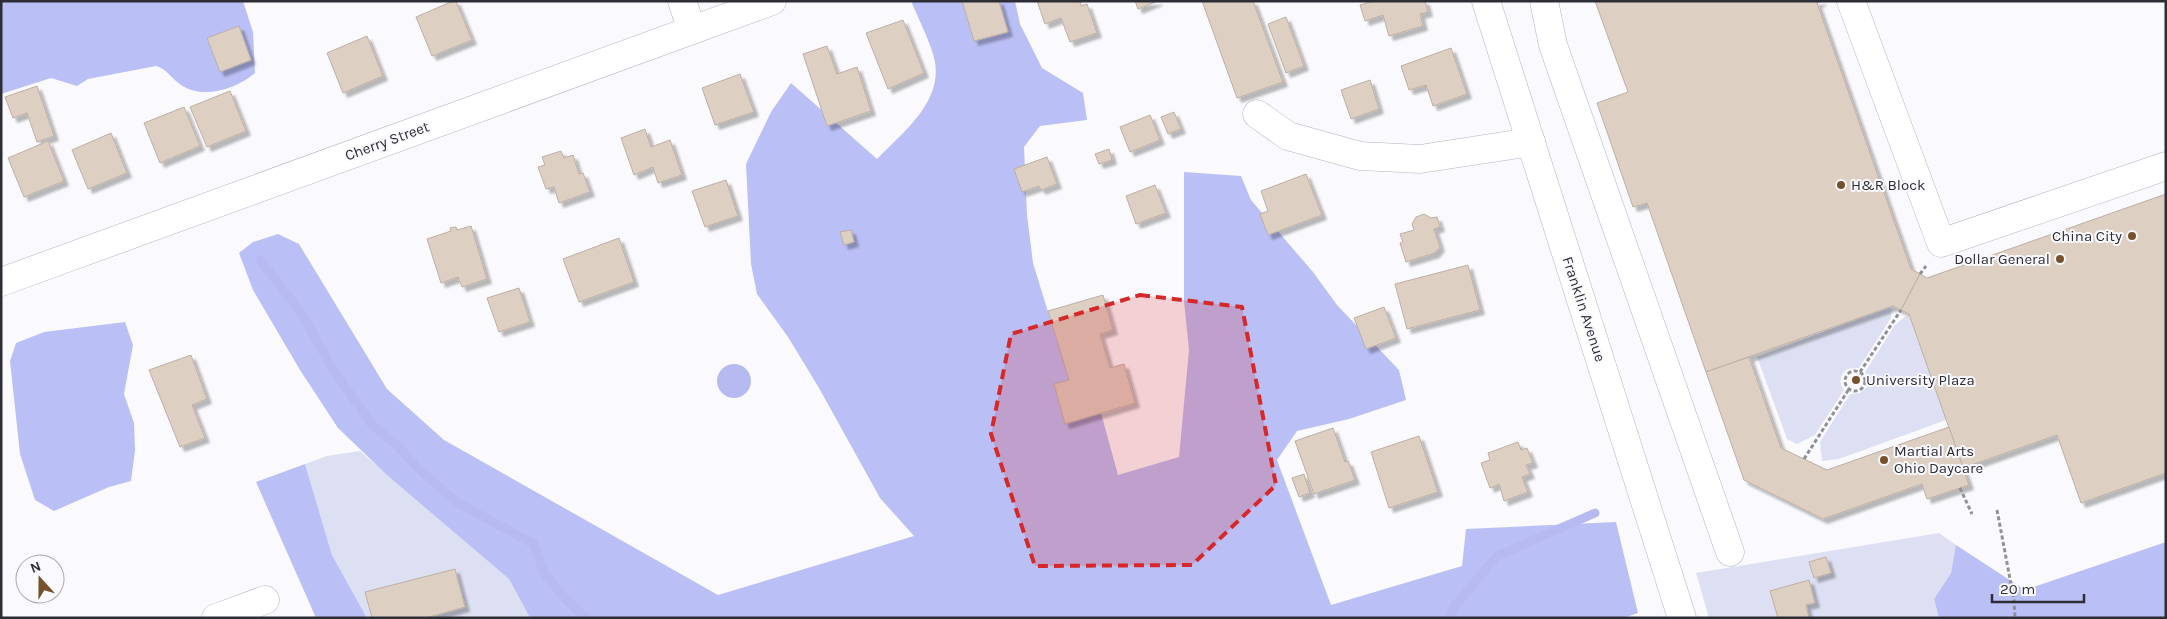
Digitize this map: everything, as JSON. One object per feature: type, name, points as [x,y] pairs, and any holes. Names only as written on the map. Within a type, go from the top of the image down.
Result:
[{"type":"street","points":[[682,1],[692,30]]},
{"type":"street","name":"Cherry Street","points":[[1,282],[772,1]]},
{"type":"street","name":"Franklin Avenue","points":[[1486,1],[1682,618]]},
{"type":"street","points":[[1544,1],[1553,45],[1730,552]]},
{"type":"street","points":[[1851,1],[1942,243],[2166,166]]},
{"type":"street","points":[[1257,114],[1288,136],[1360,156],[1420,160],[1531,142]]},
{"type":"street","points":[[216,618],[265,600]]},
{"type":"path","points":[[1860,372],[1901,310]]},
{"type":"path","points":[[1853,371],[1860,372],[1865,377],[1864,386],[1855,391],[1849,389],[1845,384],[1848,374],[1853,371]]},
{"type":"path","points":[[1804,459],[1849,389]]},
{"type":"path","points":[[1960,488],[1972,514]]},
{"type":"path","points":[[1997,510],[2014,600],[2014,618]]},
{"type":"highlighted area","points":[[1140,295],[1242,307],[1276,485],[1192,565],[1035,566],[991,434],[1011,334]]},
{"type":"shaded area","points":[[1,1],[243,1],[253,32],[255,73],[239,84],[220,91],[210,92],[200,92],[181,85],[163,69],[156,66],[88,79],[77,86],[51,78],[1,94]]},
{"type":"shaded area","points":[[911,1],[1015,1],[1020,24],[1042,68],[1083,93],[1087,120],[1040,126],[1024,147],[1027,215],[1033,263],[1069,380],[1054,385],[1065,424],[1101,413],[1118,475],[1179,457],[1189,350],[1184,301],[1184,172],[1241,176],[1251,200],[1313,272],[1337,305],[1399,370],[1406,400],[1349,419],[1297,431],[1277,460],[1331,605],[1462,566],[1466,529],[1616,522],[1638,613],[1623,618],[530,618],[509,579],[387,475],[338,428],[300,370],[253,290],[239,253],[253,242],[278,234],[299,244],[387,389],[444,440],[718,595],[914,536],[880,498],[819,388],[788,337],[757,294],[751,264],[746,164],[771,112],[791,83],[877,159],[918,116],[932,91],[936,77],[935,62],[931,48]]},
{"type":"shaded area","points":[[1889,307],[1892,309],[1891,318],[1859,368],[1847,369],[1843,374],[1840,381],[1844,390],[1815,435],[1797,444],[1787,439],[1757,357]]},
{"type":"shaded area","points":[[1906,316],[1911,319],[1946,420],[1839,459],[1822,461],[1820,442],[1850,394],[1860,393],[1867,387],[1868,377],[1865,372],[1895,325]]},
{"type":"shaded area","points":[[125,322],[133,345],[124,394],[134,423],[135,450],[131,481],[109,487],[54,511],[35,500],[20,454],[10,361],[16,343],[44,332]]},
{"type":"shaded area","points":[[734,364],[741,365],[746,369],[750,374],[750,388],[746,393],[741,397],[734,398],[727,397],[722,393],[718,388],[717,381],[718,374],[722,369],[727,365]]},
{"type":"shaded area","points":[[360,451],[509,579],[530,618],[367,618],[332,555],[305,464],[327,456]]},
{"type":"shaded area","points":[[305,464],[332,555],[367,618],[316,618],[256,482]]},
{"type":"shaded area","points":[[1939,533],[1956,545],[1951,573],[1934,599],[1939,618],[1709,618],[1696,573]]},
{"type":"shaded area","points":[[2166,542],[2166,618],[1939,618],[1934,599],[1951,573],[1956,545],[2025,590]]},
{"type":"building","points":[[456,1],[472,40],[432,56],[416,17]]},
{"type":"building","points":[[962,1],[999,1],[1008,32],[974,41]]},
{"type":"building","points":[[1037,1],[1080,1],[1081,6],[1087,4],[1097,33],[1070,42],[1061,18],[1045,24]]},
{"type":"building","points":[[1135,1],[1158,1],[1138,9]]},
{"type":"building","points":[[1202,1],[1253,1],[1283,82],[1237,98]]},
{"type":"building","points":[[1373,1],[1425,1],[1428,12],[1420,14],[1423,26],[1389,36],[1383,15],[1365,21],[1360,5]]},
{"type":"building","points":[[1595,1],[1822,1],[1817,3],[1911,269],[1920,274],[1901,310],[1893,306],[1706,372],[1647,203],[1633,207],[1597,103],[1628,92]]},
{"type":"building","points":[[1286,17],[1304,66],[1286,73],[1268,24]]},
{"type":"building","points":[[903,20],[924,73],[888,89],[866,33]]},
{"type":"building","points":[[239,26],[251,60],[220,72],[207,38]]},
{"type":"building","points":[[367,36],[383,76],[343,93],[327,53]]},
{"type":"building","points":[[827,46],[837,74],[857,67],[871,111],[827,126],[803,54]]},
{"type":"building","points":[[1451,48],[1467,94],[1433,106],[1426,85],[1409,90],[1401,66]]},
{"type":"building","points":[[740,74],[754,112],[715,125],[702,88]]},
{"type":"building","points":[[1370,80],[1379,109],[1351,119],[1341,90]]},
{"type":"building","points":[[37,86],[54,136],[37,142],[27,113],[13,118],[5,97]]},
{"type":"building","points":[[230,91],[246,131],[207,147],[190,107]]},
{"type":"building","points":[[184,107],[200,146],[160,163],[144,123]]},
{"type":"building","points":[[1174,112],[1181,129],[1168,134],[1161,117]]},
{"type":"building","points":[[1150,115],[1160,140],[1130,152],[1120,127]]},
{"type":"building","points":[[645,129],[651,147],[670,140],[682,175],[658,183],[653,167],[634,175],[621,138]]},
{"type":"building","points":[[111,133],[127,173],[88,189],[72,150]]},
{"type":"building","points":[[48,141],[64,181],[24,197],[8,158]]},
{"type":"building","points":[[1109,149],[1112,160],[1099,164],[1095,154]]},
{"type":"building","points":[[561,151],[564,158],[573,155],[579,174],[583,173],[590,192],[559,203],[554,187],[546,189],[538,167],[545,165],[542,157]]},
{"type":"building","points":[[1047,157],[1057,184],[1041,190],[1039,186],[1022,192],[1014,169]]},
{"type":"building","points":[[1306,174],[1322,215],[1268,235],[1260,214],[1268,211],[1261,191]]},
{"type":"building","points":[[726,180],[738,216],[705,227],[692,191]]},
{"type":"building","points":[[1155,185],[1166,213],[1136,224],[1126,196]]},
{"type":"building","points":[[2166,194],[2166,473],[2081,503],[2057,435],[1963,468],[1909,314],[1901,310],[1920,274],[1927,278]]},
{"type":"building","points":[[1424,214],[1431,218],[1437,217],[1440,227],[1434,229],[1440,247],[1435,253],[1406,262],[1400,243],[1403,242],[1400,234],[1414,230],[1412,224],[1416,217]]},
{"type":"building","points":[[471,226],[487,279],[462,287],[458,277],[441,283],[427,239],[451,231],[450,228],[456,227],[457,230]]},
{"type":"building","points":[[851,230],[854,242],[844,245],[840,232]]},
{"type":"building","points":[[619,238],[634,282],[579,302],[563,259]]},
{"type":"building","points":[[1468,265],[1480,310],[1407,329],[1395,284]]},
{"type":"building","points":[[519,288],[530,322],[499,332],[487,298]]},
{"type":"building","points":[[1103,295],[1113,330],[1100,334],[1110,368],[1124,364],[1135,403],[1065,424],[1054,384],[1069,380],[1048,311]]},
{"type":"building","points":[[1384,307],[1396,338],[1366,349],[1354,318]]},
{"type":"building","points":[[191,355],[207,399],[192,405],[205,438],[180,447],[149,370]]},
{"type":"building","points":[[1749,357],[1781,448],[1827,470],[1949,427],[1969,485],[1927,499],[1922,484],[1823,519],[1744,480],[1706,372]]},
{"type":"building","points":[[1333,428],[1345,462],[1348,461],[1355,480],[1314,494],[1295,441]]},
{"type":"building","points":[[1419,436],[1438,492],[1389,508],[1371,452]]},
{"type":"building","points":[[1518,442],[1521,450],[1527,448],[1533,463],[1526,465],[1530,474],[1522,477],[1528,492],[1504,501],[1499,484],[1490,488],[1481,463],[1490,460],[1488,453]]},
{"type":"building","points":[[1304,474],[1310,493],[1299,497],[1292,478]]},
{"type":"building","points":[[1826,557],[1831,573],[1814,578],[1809,562]]},
{"type":"building","points":[[455,569],[465,607],[426,618],[372,618],[365,592]]},
{"type":"building","points":[[1809,580],[1815,603],[1806,605],[1809,618],[1778,618],[1770,591]]},
{"type":"waterway","points":[[260,260],[300,311],[333,369],[372,425],[398,446],[417,467],[456,502],[534,544],[544,573],[563,596],[586,618]]},
{"type":"waterway","points":[[1450,618],[1453,608],[1497,556],[1595,513]]},
{"type":"place","name":"H&R Block","points":[[1841,185]]},
{"type":"place","name":"China City","points":[[2132,236]]},
{"type":"place","name":"Dollar General","points":[[2060,259]]},
{"type":"place","name":"University Plaza","points":[[1856,380]]},
{"type":"place","name":"Martial Arts Ohio Daycare","points":[[1884,460]]}]
